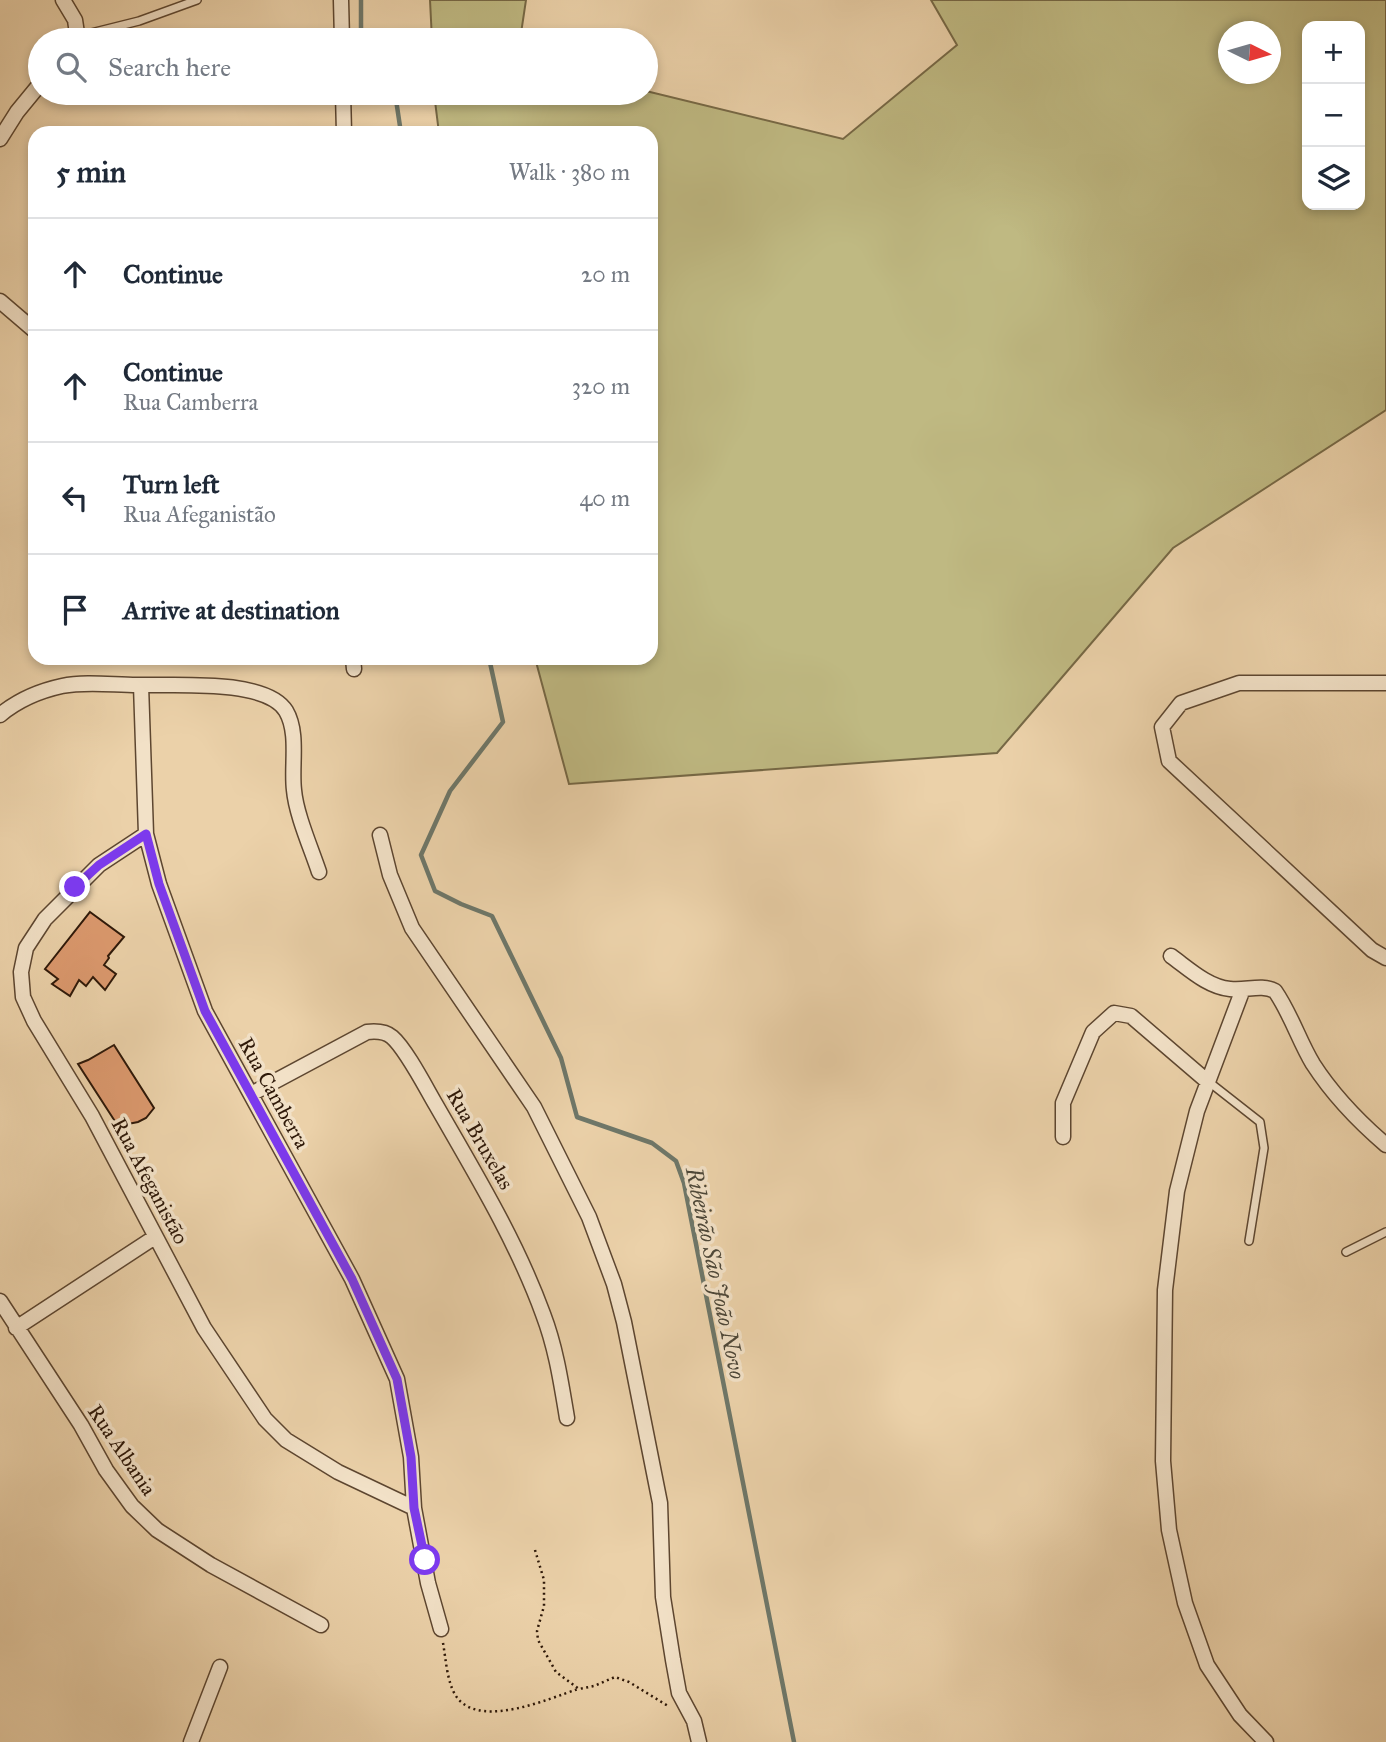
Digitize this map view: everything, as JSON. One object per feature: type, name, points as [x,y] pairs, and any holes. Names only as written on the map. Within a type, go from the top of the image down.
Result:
[{"type":"street","points":[[63,0],[75,20],[76,28]]},
{"type":"street","points":[[341,0],[342,28]]},
{"type":"street","points":[[0,139],[28,98]]},
{"type":"street","points":[[343,105],[344,126]]},
{"type":"street","points":[[0,301],[28,325]]},
{"type":"street","points":[[1386,683],[1239,683],[1181,703],[1162,727],[1169,761],[1372,950],[1386,958]]},
{"type":"street","points":[[0,715],[12,705],[36,693],[64,685],[217,686],[251,691],[269,698],[284,708],[290,721],[294,793],[319,872]]},
{"type":"street","name":"Rua Camberra","points":[[141,685],[146,834],[159,884],[205,1011],[352,1279],[397,1379],[411,1457],[414,1508],[428,1583],[441,1629]]},
{"type":"street","name":"Rua Afeganistão","points":[[146,834],[99,865],[45,919],[26,948],[21,972],[23,997],[34,1021],[92,1116],[204,1328],[265,1419],[286,1440],[338,1472],[414,1508]]},
{"type":"street","points":[[380,835],[390,875],[412,928],[534,1107],[589,1217],[614,1283],[660,1503],[663,1597],[679,1693],[694,1721],[699,1742]]},
{"type":"street","points":[[1171,956],[1219,987],[1266,987],[1275,991],[1325,1082],[1345,1106],[1386,1145]]},
{"type":"street","points":[[1243,989],[1197,1111],[1177,1191],[1165,1290],[1164,1475],[1169,1530],[1185,1603],[1207,1665],[1240,1715],[1266,1742]]},
{"type":"street","points":[[1063,1137],[1063,1103],[1093,1032],[1114,1013],[1131,1016],[1208,1082]]},
{"type":"street","name":"Rua Bruxelas","points":[[251,1094],[367,1032],[379,1031],[392,1037],[429,1092],[492,1201],[512,1242],[543,1313],[556,1351],[567,1418]]},
{"type":"street","points":[[16,1328],[155,1237]]},
{"type":"street","name":"Rua Albania","points":[[0,1301],[81,1425],[106,1471],[131,1506],[157,1530],[211,1565],[321,1625]]},
{"type":"street","points":[[194,1740],[220,1667]]},
{"type":"lane","points":[[114,28],[197,0]]},
{"type":"lane","points":[[1208,1082],[1259,1122],[1264,1148],[1249,1241]]},
{"type":"lane","points":[[1346,1252],[1386,1232]]},
{"type":"path","points":[[535,1550],[544,1580],[544,1606],[537,1631],[538,1640],[556,1672],[579,1689]]},
{"type":"path","points":[[441,1629],[448,1672],[457,1698],[472,1709],[505,1711],[528,1706],[615,1677],[629,1682],[672,1708]]},
{"type":"shaded area","points":[[430,0],[526,0],[522,28],[431,28]]},
{"type":"shaded area","points":[[931,0],[1386,0],[1386,410],[1173,548],[997,753],[569,784],[537,665],[658,665],[658,126],[438,126],[436,105],[658,105],[658,94],[843,139],[957,45]]},
{"type":"building","points":[[90,912],[124,937],[104,965],[116,974],[105,990],[93,977],[86,986],[79,980],[70,996],[52,984],[58,979],[45,969]]},
{"type":"building","points":[[114,1045],[154,1108],[146,1118],[138,1122],[118,1126],[78,1064]]},
{"type":"waterway","name":"Ribeirão São João Novo","points":[[361,0],[361,28]]},
{"type":"waterway","name":"Ribeirão São João Novo","points":[[397,105],[400,126]]},
{"type":"waterway","name":"Ribeirão São João Novo","points":[[491,665],[503,722],[450,791],[421,855],[435,891],[492,916],[561,1058],[577,1117],[652,1143],[676,1161],[684,1183],[794,1742]]},
{"type":"route","points":[[75,887],[99,865],[146,834],[159,884],[205,1011],[352,1279],[397,1379],[411,1457],[414,1508],[425,1560]]}]
